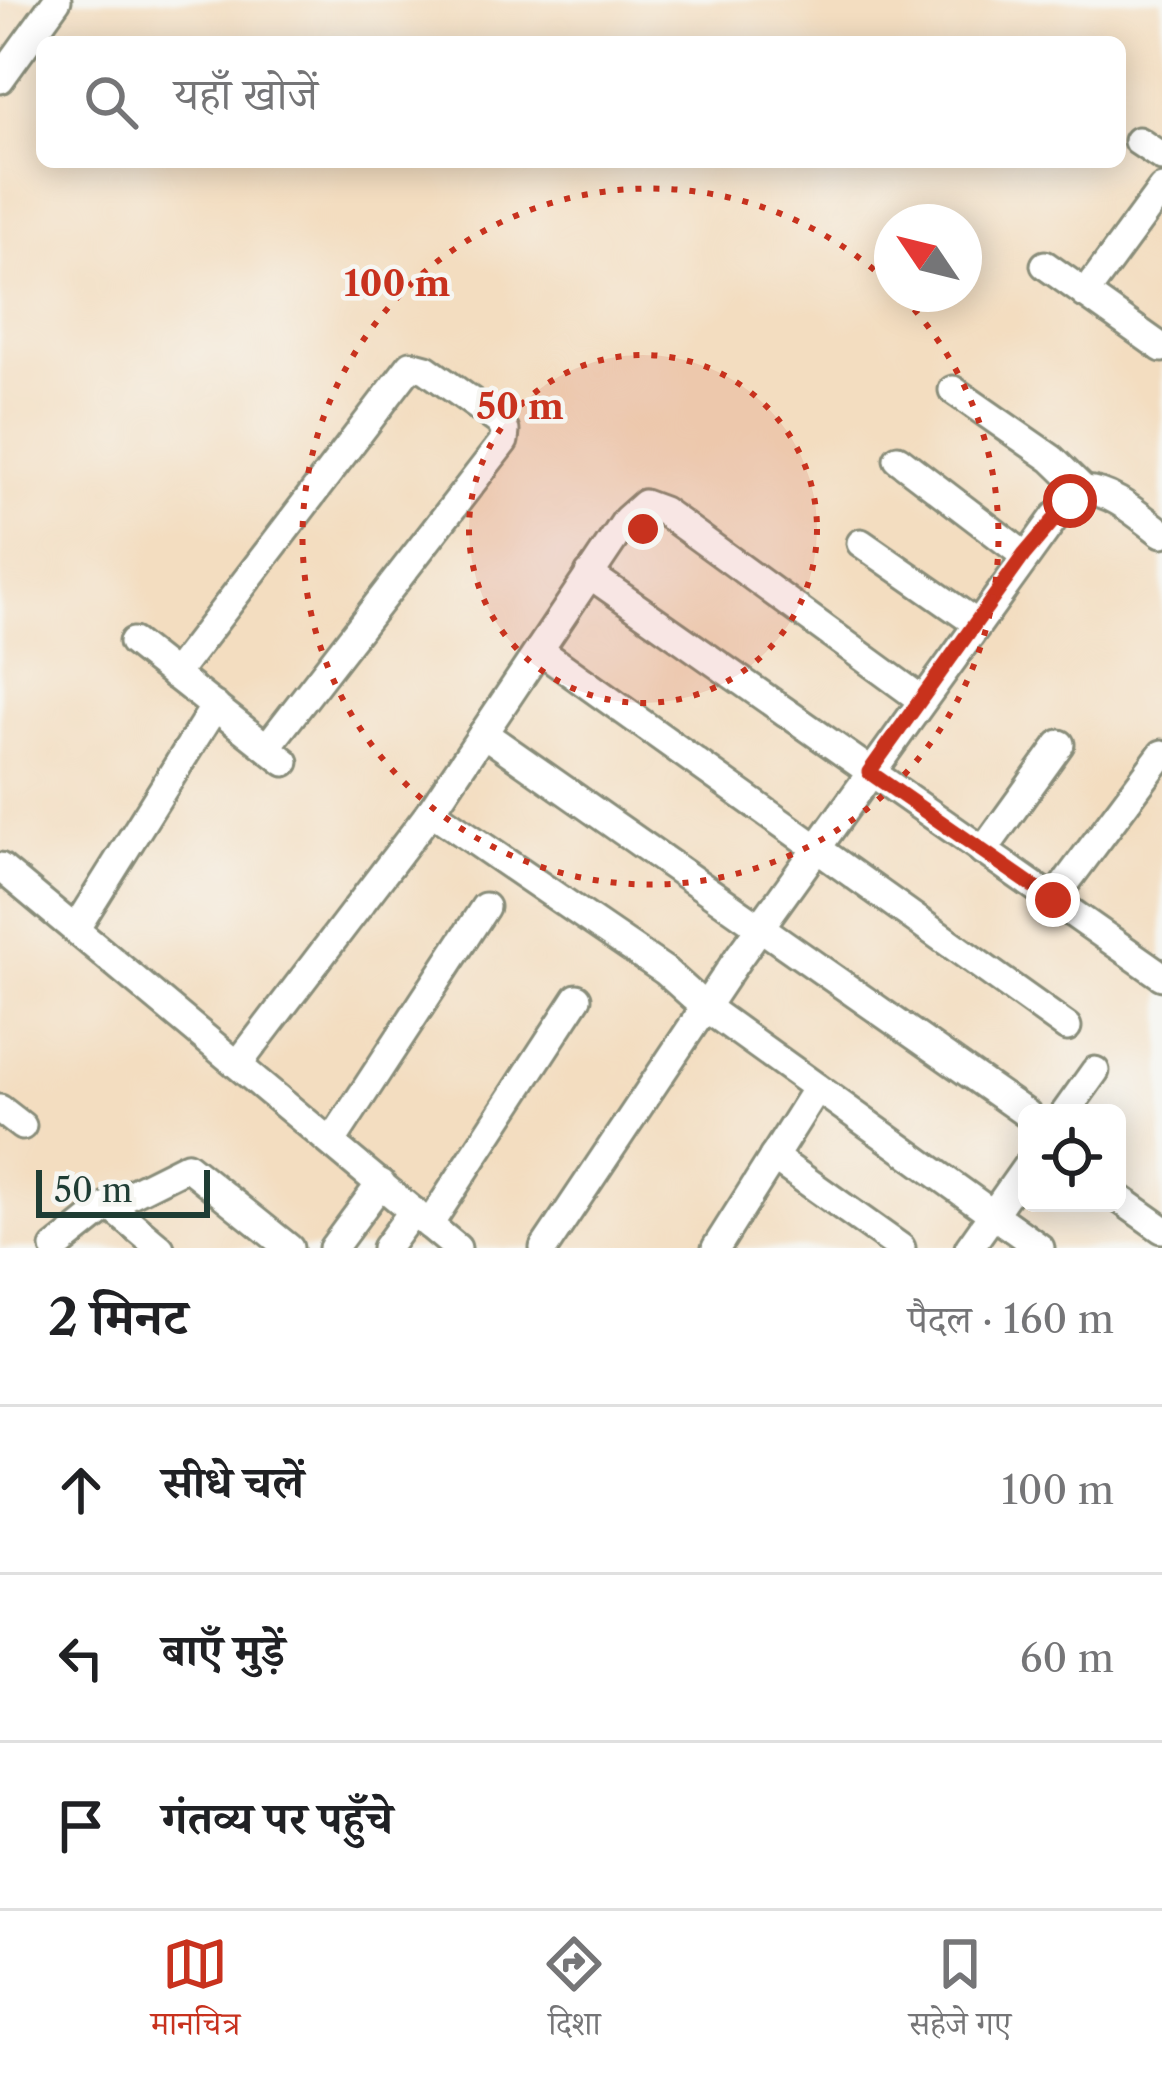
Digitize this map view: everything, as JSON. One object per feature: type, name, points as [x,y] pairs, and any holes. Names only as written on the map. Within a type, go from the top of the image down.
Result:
[{"type":"street","points":[[0,79],[57,0]]},
{"type":"street","points":[[1138,141],[1162,158]]},
{"type":"street","points":[[1085,294],[1162,189]]},
{"type":"street","points":[[1045,265],[1162,348]]},
{"type":"street","points":[[133,642],[175,675],[215,706],[276,754],[504,441],[500,422],[426,369],[411,365],[175,675]]},
{"type":"street","points":[[953,390],[1052,459],[1084,490],[1111,497],[1162,532]]},
{"type":"street","points":[[898,459],[1024,555]]},
{"type":"street","points":[[544,1248],[869,772],[1024,555],[1084,490]]},
{"type":"street","points":[[239,1063],[431,811],[590,574],[644,504],[663,511],[922,700]]},
{"type":"street","points":[[861,543],[976,623]]},
{"type":"street","points":[[590,574],[1162,976]]},
{"type":"street","points":[[538,650],[1067,1027]]},
{"type":"street","points":[[76,928],[215,706]]},
{"type":"street","points":[[483,733],[1018,1108]]},
{"type":"street","points":[[983,851],[1060,744]]},
{"type":"street","points":[[1053,900],[1160,762]]},
{"type":"street","points":[[431,811],[665,971],[705,1007],[1040,1248]]},
{"type":"street","points":[[0,867],[457,1248]]},
{"type":"street","points":[[332,1141],[485,907]]},
{"type":"street","points":[[386,1248],[421,1218],[577,998]]},
{"type":"street","points":[[1071,1104],[1095,1071]]},
{"type":"street","points":[[750,1248],[721,1240],[817,1088]]},
{"type":"street","points":[[773,1157],[901,1248]]},
{"type":"street","points":[[55,1248],[109,1205],[187,1166],[289,1248]]},
{"type":"street","points":[[969,1248],[1018,1179]]},
{"type":"street","points":[[333,1248],[381,1184]]},
{"type":"street","points":[[1126,1203],[1162,1229]]},
{"type":"street","points":[[109,1205],[160,1248]]},
{"type":"route","points":[[1053,900],[869,772],[1024,555],[1070,501]]}]
